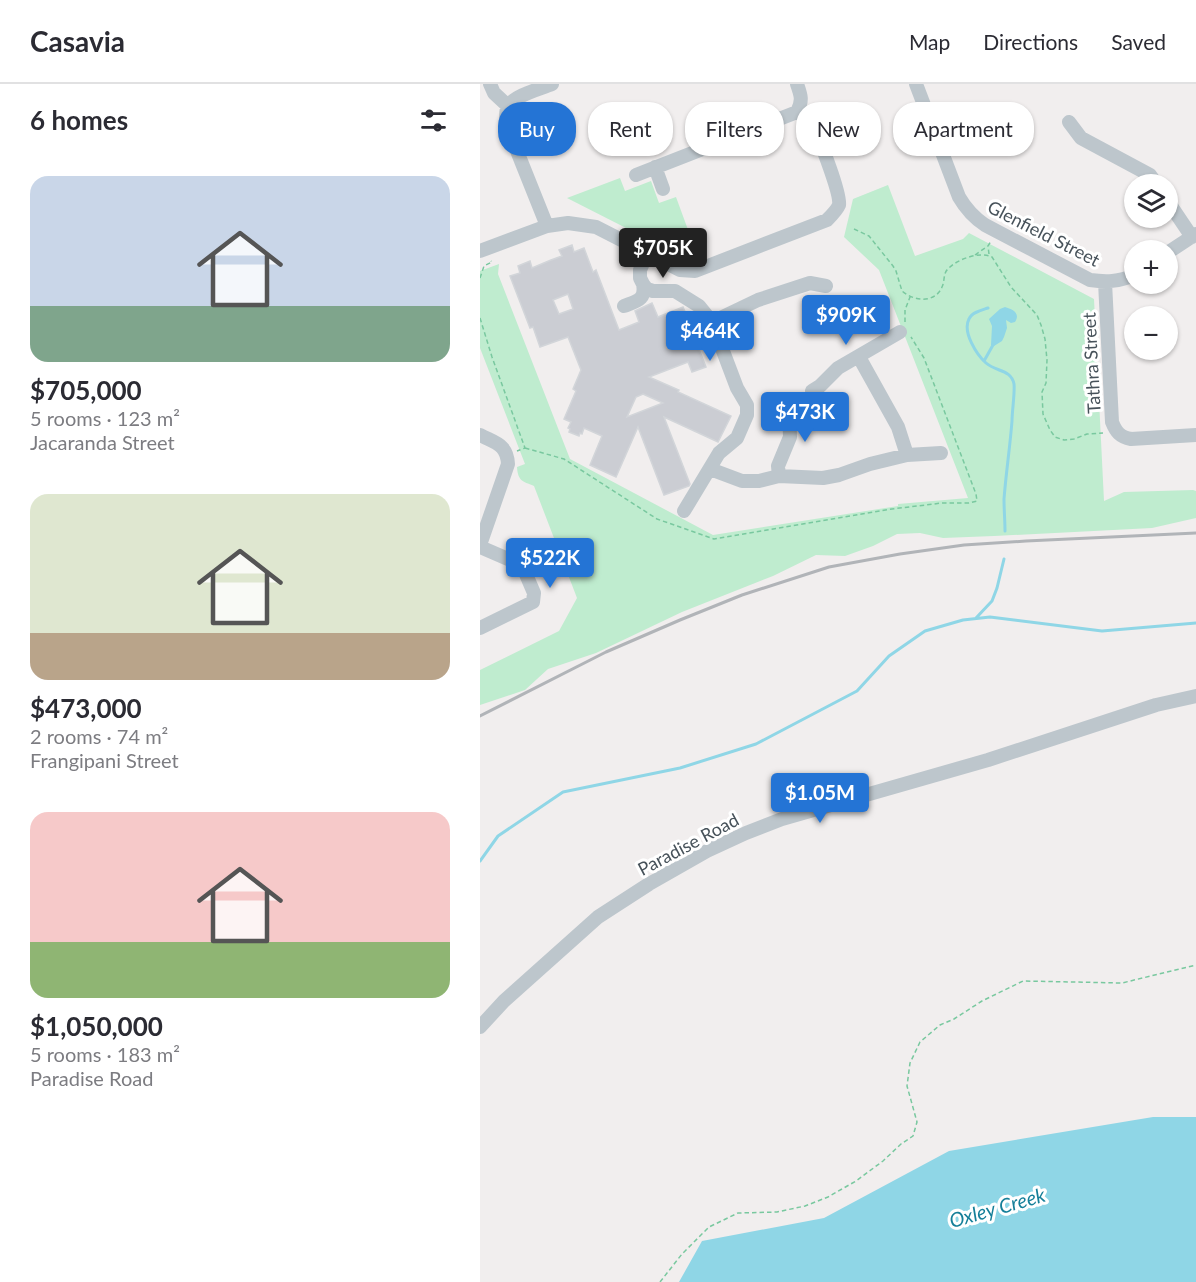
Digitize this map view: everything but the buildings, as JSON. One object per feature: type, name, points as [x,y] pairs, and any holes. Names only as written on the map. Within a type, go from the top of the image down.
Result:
[{"type":"street","points":[[490,84],[494,93],[504,102]]},
{"type":"street","points":[[513,102],[520,96],[552,84]]},
{"type":"street","points":[[796,84],[801,102]]},
{"type":"street","name":"Glenfield Street","points":[[916,84],[958,197],[975,218],[1090,280],[1105,282],[1124,279]]},
{"type":"street","points":[[636,175],[796,112]]},
{"type":"street","points":[[1069,122],[1081,138],[1148,174]]},
{"type":"street","points":[[519,156],[547,226]]},
{"type":"street","points":[[483,250],[547,226],[568,223],[596,227],[680,270],[695,271],[827,220],[832,216],[839,205],[837,189],[824,156]]},
{"type":"street","points":[[656,167],[663,189]]},
{"type":"street","points":[[1178,215],[1194,236],[1178,246]]},
{"type":"street","points":[[647,254],[640,270],[643,284],[647,289],[653,291],[675,291],[699,306],[712,322],[737,388],[747,405],[747,415],[737,438],[719,453],[684,511]]},
{"type":"street","name":"Tathra Street","points":[[1105,282],[1112,422],[1116,430],[1122,437],[1131,439],[1196,435]]},
{"type":"street","points":[[712,322],[759,300],[810,283],[826,286]]},
{"type":"street","points":[[624,306],[643,296],[643,284]]},
{"type":"street","points":[[812,391],[838,368],[900,332]]},
{"type":"street","points":[[859,357],[898,427],[907,455]]},
{"type":"street","points":[[778,476],[778,466],[790,437],[789,409]]},
{"type":"street","points":[[480,435],[502,447],[507,454],[508,464],[480,546],[522,565],[534,593],[533,603],[480,628]]},
{"type":"street","points":[[710,469],[742,481],[759,481],[778,476],[823,478],[907,455],[942,453]]},
{"type":"street","name":"Paradise Road","points":[[480,1027],[504,1001],[598,917],[649,884],[746,832],[782,819],[988,759],[1156,705],[1196,696]]},
{"type":"path","points":[[854,229],[869,236],[896,271],[902,291],[916,299],[926,299],[936,295],[943,285],[947,269],[963,259],[989,255]]},
{"type":"path","points":[[975,256],[991,241]]},
{"type":"path","points":[[988,246],[989,255],[995,260],[1011,287],[1037,315],[1041,325],[1047,360],[1046,383],[1042,392],[1043,414],[1053,434],[1058,438],[1074,439],[1087,434],[1111,433],[1116,430]]},
{"type":"path","points":[[480,278],[484,266],[492,262],[483,250]]},
{"type":"path","points":[[480,318],[525,448],[507,454]]},
{"type":"path","points":[[660,1282],[682,1254],[709,1227],[738,1214],[777,1212],[805,1206],[828,1197],[856,1181],[913,1136],[917,1122],[907,1086],[910,1063],[920,1042],[940,1024],[954,1019],[982,1001],[1023,981],[1122,983],[1196,964]]},
{"type":"green space","points":[[620,178],[625,191],[651,181],[659,203],[676,197],[698,257],[693,259],[683,257],[567,198]]},
{"type":"green space","points":[[888,185],[915,256],[963,239],[969,233],[1094,299],[1104,501],[1124,492],[1193,490],[1196,491],[1196,518],[1152,528],[943,538],[920,533],[897,534],[845,556],[816,555],[773,576],[682,612],[596,653],[548,669],[525,690],[480,705],[480,670],[559,631],[577,598],[534,486],[518,475],[517,467],[525,464],[480,348],[480,271],[499,264],[498,274],[570,459],[713,535],[898,506],[898,504],[968,498],[879,270],[844,237],[853,199]]},
{"type":"water","points":[[1005,307],[1015,312],[1017,319],[1011,323],[1006,320],[1007,328],[1004,337],[994,346],[991,345],[992,326],[989,319]]},
{"type":"water","name":"Oxley Creek","points":[[1153,1117],[1196,1117],[1196,1282],[679,1282],[702,1241],[824,1218],[949,1151]]},
{"type":"waterway","points":[[988,308],[970,317],[967,330],[982,359],[990,366],[1010,376],[1014,384],[1004,499],[1005,531]]},
{"type":"waterway","points":[[984,361],[993,345]]},
{"type":"waterway","points":[[976,618],[992,601],[1004,559]]},
{"type":"waterway","points":[[480,861],[498,836],[563,792],[680,768],[756,744],[857,691],[889,656],[925,631],[963,620],[990,617],[1102,631],[1196,623]]},
{"type":"railway","points":[[480,716],[606,652],[680,620],[742,595],[829,567],[964,545],[1196,533]]}]
